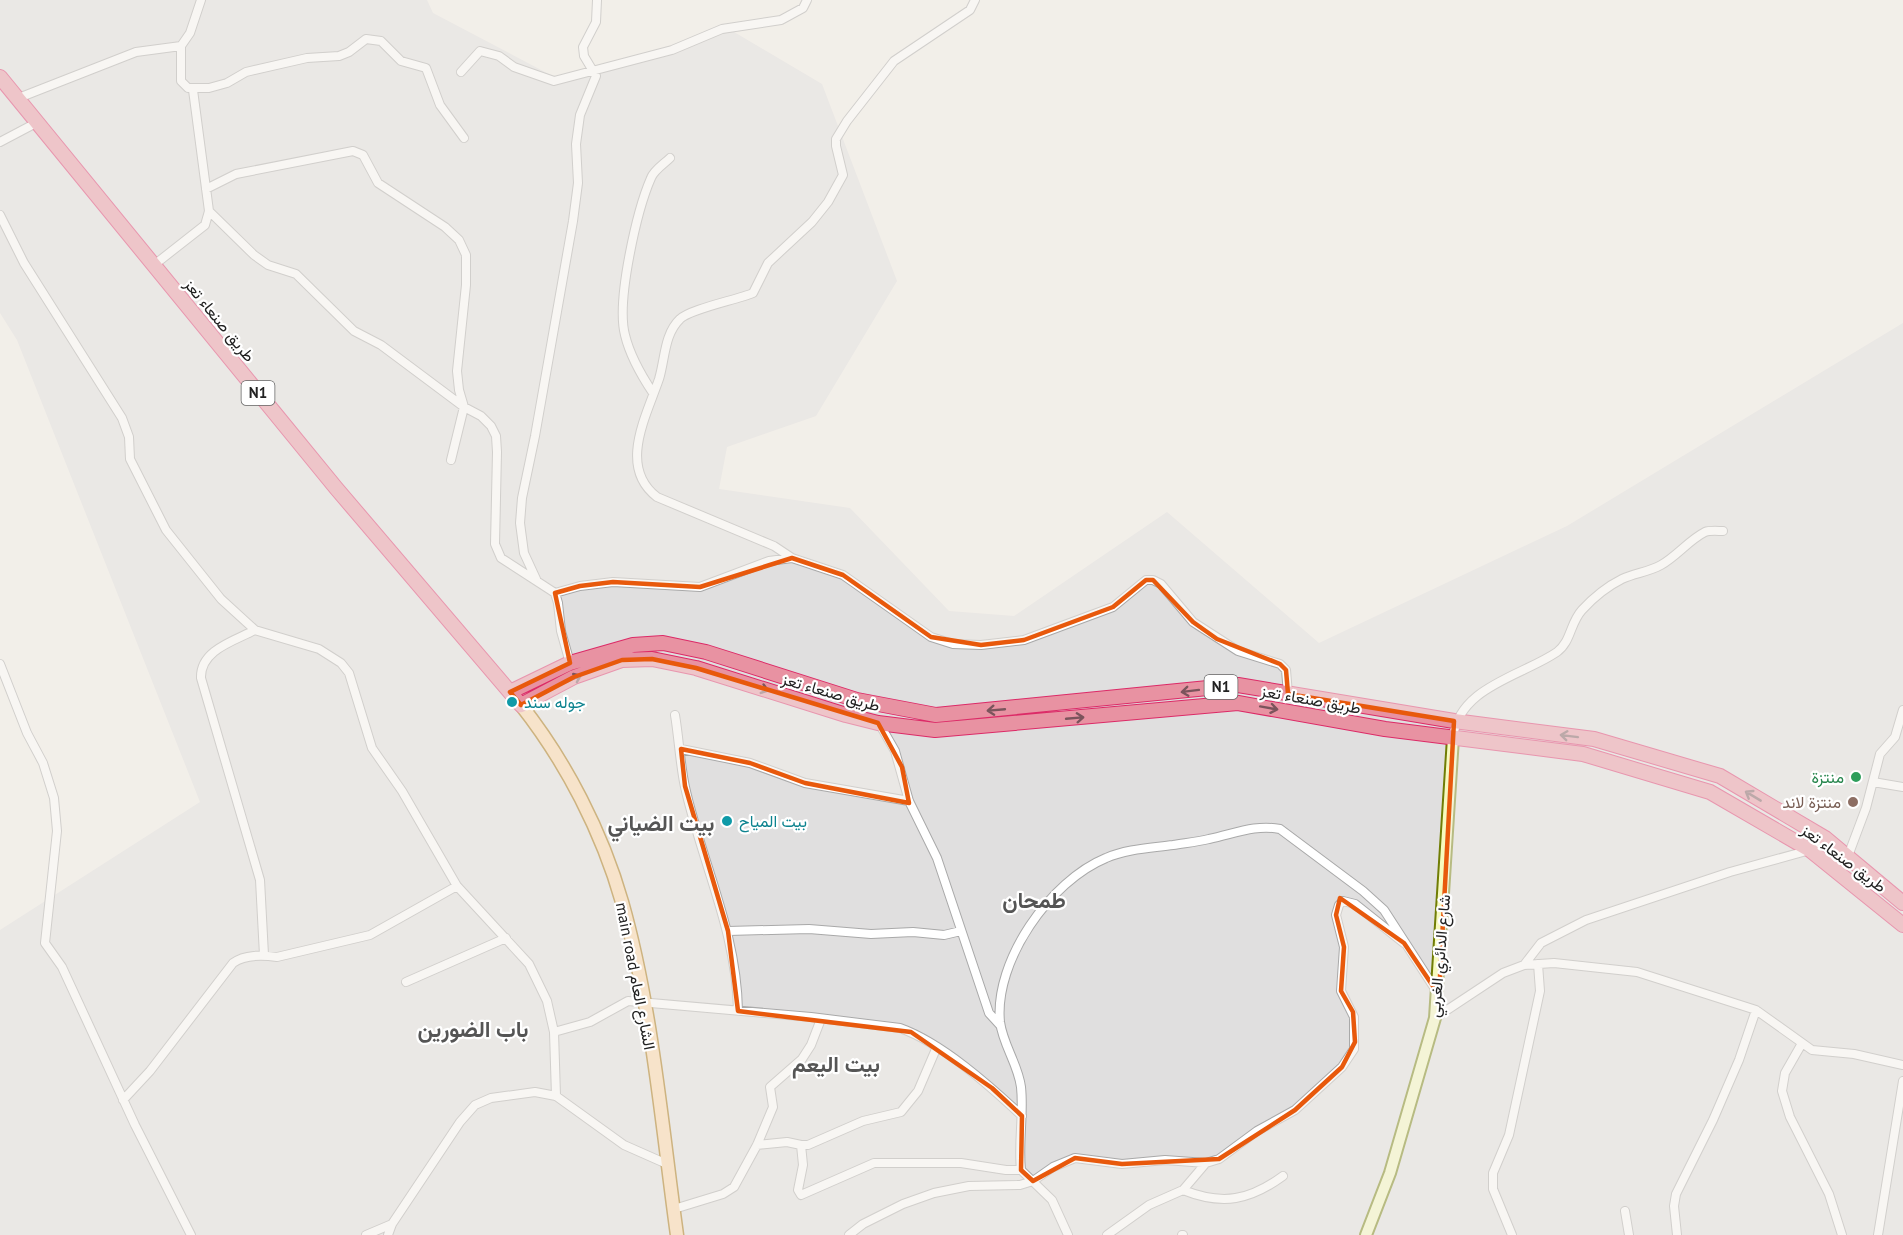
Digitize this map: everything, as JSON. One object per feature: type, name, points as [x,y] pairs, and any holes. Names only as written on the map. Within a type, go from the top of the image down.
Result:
[{"type":"highway","name":"طريق صنعاء تعز","points":[[0,77],[336,488],[521,705],[594,670],[622,660],[652,659],[696,668],[878,723],[934,730],[1238,703],[1385,729],[1583,754],[1710,792],[1810,850],[1903,925]]},
{"type":"highway","name":"طريق صنعاء تعز","points":[[510,692],[570,663],[633,645],[663,643],[706,652],[882,706],[936,715],[1238,685],[1454,721],[1594,739],[1720,776],[1825,838],[1903,903]]},
{"type":"highway","points":[[878,723],[882,706]]},
{"type":"main road","name":"main road الشارع العام","points":[[521,705],[550,742],[594,828],[622,902],[644,1002],[677,1235]]},
{"type":"street","points":[[154,265],[205,225],[209,211],[193,90],[182,81],[181,46],[190,33],[201,0]]},
{"type":"street","points":[[536,579],[524,553],[520,523],[522,498],[573,221],[578,183],[576,144],[580,115],[596,76],[584,56],[583,47],[596,22],[597,0]]},
{"type":"street","points":[[461,72],[480,51],[499,56],[514,66],[554,81],[672,50],[722,29],[781,20],[803,8],[807,0]]},
{"type":"street","points":[[975,0],[970,10],[894,61],[847,121],[836,139],[843,175],[828,202],[812,222],[768,263],[753,293],[681,318],[672,329],[638,440],[637,457],[644,487],[657,497],[774,546],[792,558],[819,565],[843,576],[931,637],[962,644],[981,645],[1024,640],[1113,607],[1135,587],[1146,580],[1153,580],[1161,584],[1193,622],[1217,639],[1238,651],[1280,664],[1286,670],[1288,694]]},
{"type":"street","points":[[193,90],[227,83],[246,72],[306,58],[339,56],[366,39],[381,40],[401,61],[426,68],[440,105],[464,138]]},
{"type":"street","points":[[16,99],[136,52],[181,46]]},
{"type":"street","points":[[0,142],[36,123]]},
{"type":"street","points":[[206,189],[236,174],[353,151],[363,155],[378,183],[445,227],[459,240],[466,255],[466,285],[457,371],[464,407],[451,460]]},
{"type":"street","points":[[653,393],[624,334],[623,311],[635,229],[652,176],[670,158]]},
{"type":"street","points":[[209,211],[254,255],[268,265],[296,274],[354,332],[381,345],[464,407],[481,416],[496,436],[498,475],[495,531],[498,551],[501,558],[555,593],[561,632],[570,663]]},
{"type":"street","points":[[0,215],[24,263],[122,418],[129,437],[130,459],[166,530],[221,599],[255,630],[319,649],[341,663],[349,673],[372,748],[402,791],[457,886],[529,964],[547,1001],[554,1032],[556,1096]]},
{"type":"street","points":[[1453,738],[1454,721],[1476,696],[1513,674],[1560,651],[1569,638],[1571,624],[1601,592],[1623,578],[1659,567],[1707,531],[1723,531]]},
{"type":"street","points":[[555,593],[580,586],[613,582],[700,587],[770,561],[792,558]]},
{"type":"street","points":[[255,630],[206,657],[200,667],[201,678],[260,880],[264,955]]},
{"type":"street","points":[[0,664],[27,733],[43,763],[54,798],[57,831],[45,942],[62,967],[123,1100],[191,1235]]},
{"type":"street","points":[[1848,856],[1880,754],[1899,736],[1903,710]]},
{"type":"street","points":[[675,715],[685,786],[728,931],[738,982],[738,1011]]},
{"type":"street","points":[[878,723],[902,767],[909,801],[937,858],[988,1013],[1000,1025],[1017,1067],[1022,1116],[1021,1170]]},
{"type":"street","name":"شارع الدائري الغربي","points":[[1366,1235],[1390,1173],[1435,1018],[1439,995],[1453,738]]},
{"type":"street","points":[[681,749],[727,757],[805,783],[909,801]]},
{"type":"street","points":[[1873,782],[1903,787]]},
{"type":"street","points":[[1000,1025],[1001,998],[1007,970],[1022,939],[1035,918],[1064,885],[1082,871],[1104,858],[1122,852],[1209,839],[1266,826],[1280,829],[1377,904],[1397,927],[1404,943],[1439,995]]},
{"type":"street","points":[[1524,965],[1541,943],[1586,920],[1730,872],[1810,850],[1825,838]]},
{"type":"street","points":[[123,1100],[150,1071],[233,963],[241,957],[264,955],[277,957],[370,935],[457,886]]},
{"type":"street","points":[[849,1235],[863,1224],[893,1209],[934,1193],[969,1186],[1011,1186],[1033,1181],[1053,1167],[1075,1158],[1103,1163],[1165,1160],[1206,1163],[1219,1159],[1263,1128],[1295,1110],[1349,1059],[1355,1042],[1354,1017],[1341,991],[1345,956],[1336,915],[1339,905],[1343,901],[1355,904],[1404,943]]},
{"type":"street","points":[[728,931],[818,930],[871,934],[913,932],[945,935],[961,931]]},
{"type":"street","points":[[406,982],[506,938]]},
{"type":"street","points":[[1435,1018],[1503,973],[1524,965],[1554,963],[1637,972],[1756,1010],[1801,1045],[1812,1050],[1854,1054],[1903,1065]]},
{"type":"street","points":[[1512,1235],[1493,1189],[1493,1173],[1509,1135],[1540,991],[1538,964]]},
{"type":"street","points":[[554,1032],[590,1022],[628,1001],[900,1028],[936,1049],[992,1088],[1022,1116]]},
{"type":"street","points":[[1677,1235],[1674,1206],[1676,1194],[1730,1080],[1756,1010]]},
{"type":"street","points":[[674,1209],[728,1193],[739,1179],[773,1107],[770,1087],[802,1059],[811,1046],[821,1019]]},
{"type":"street","points":[[1801,1045],[1785,1073],[1782,1091],[1790,1117],[1829,1194],[1842,1235]]},
{"type":"street","points":[[757,1145],[787,1142],[808,1145],[863,1121],[901,1112],[918,1091],[936,1049]]},
{"type":"street","points":[[1878,1235],[1903,1081]]},
{"type":"street","points":[[388,1235],[392,1224],[444,1143],[475,1105],[490,1098],[518,1092],[556,1096],[573,1106],[602,1131],[624,1145],[667,1164]]},
{"type":"street","points":[[801,1145],[803,1166],[798,1190],[801,1195],[874,1163],[961,1163],[1021,1170],[1052,1200],[1068,1235]]},
{"type":"street","points":[[1107,1235],[1149,1205],[1184,1190],[1206,1163]]},
{"type":"street","points":[[1184,1190],[1204,1197],[1234,1198],[1261,1192],[1283,1176]]},
{"type":"street","points":[[1625,1211],[1629,1235]]},
{"type":"street","points":[[366,1235],[392,1224]]},
{"type":"highlighted area","points":[[792,558],[843,575],[931,637],[981,645],[1024,640],[1113,607],[1146,580],[1153,580],[1193,622],[1217,639],[1280,664],[1286,670],[1288,694],[1454,721],[1439,995],[1404,943],[1340,898],[1336,915],[1344,947],[1341,991],[1353,1012],[1355,1042],[1342,1067],[1295,1110],[1219,1159],[1122,1164],[1075,1158],[1033,1181],[1021,1170],[1022,1116],[992,1088],[911,1032],[738,1011],[728,931],[685,786],[681,749],[750,763],[805,783],[909,803],[902,767],[878,723],[696,668],[652,659],[622,660],[574,677],[521,705],[510,692],[570,663],[555,593],[580,586],[613,582],[700,587]]},
{"type":"shaded area","points":[[0,0],[427,0],[433,13],[560,80],[729,29],[822,84],[897,281],[816,416],[727,447],[719,489],[850,508],[949,611],[1014,616],[1167,512],[1319,643],[1567,526],[1903,323],[1903,1235],[0,1235],[0,930],[200,802],[17,340],[0,313]]},
{"type":"place","name":"جوله سند","points":[[512,702]]},
{"type":"place","name":"منتزة","points":[[1856,777]]},
{"type":"place","name":"منتزة لاند","points":[[1853,802]]},
{"type":"place","name":"بيت المياح","points":[[727,821]]},
{"type":"district","name":"بيت الضياني","points":[[661,823]]},
{"type":"district","name":"طمحان","points":[[1034,900]]},
{"type":"district","name":"باب الضورين","points":[[473,1029]]},
{"type":"district","name":"بيت اليعم","points":[[836,1064]]}]
